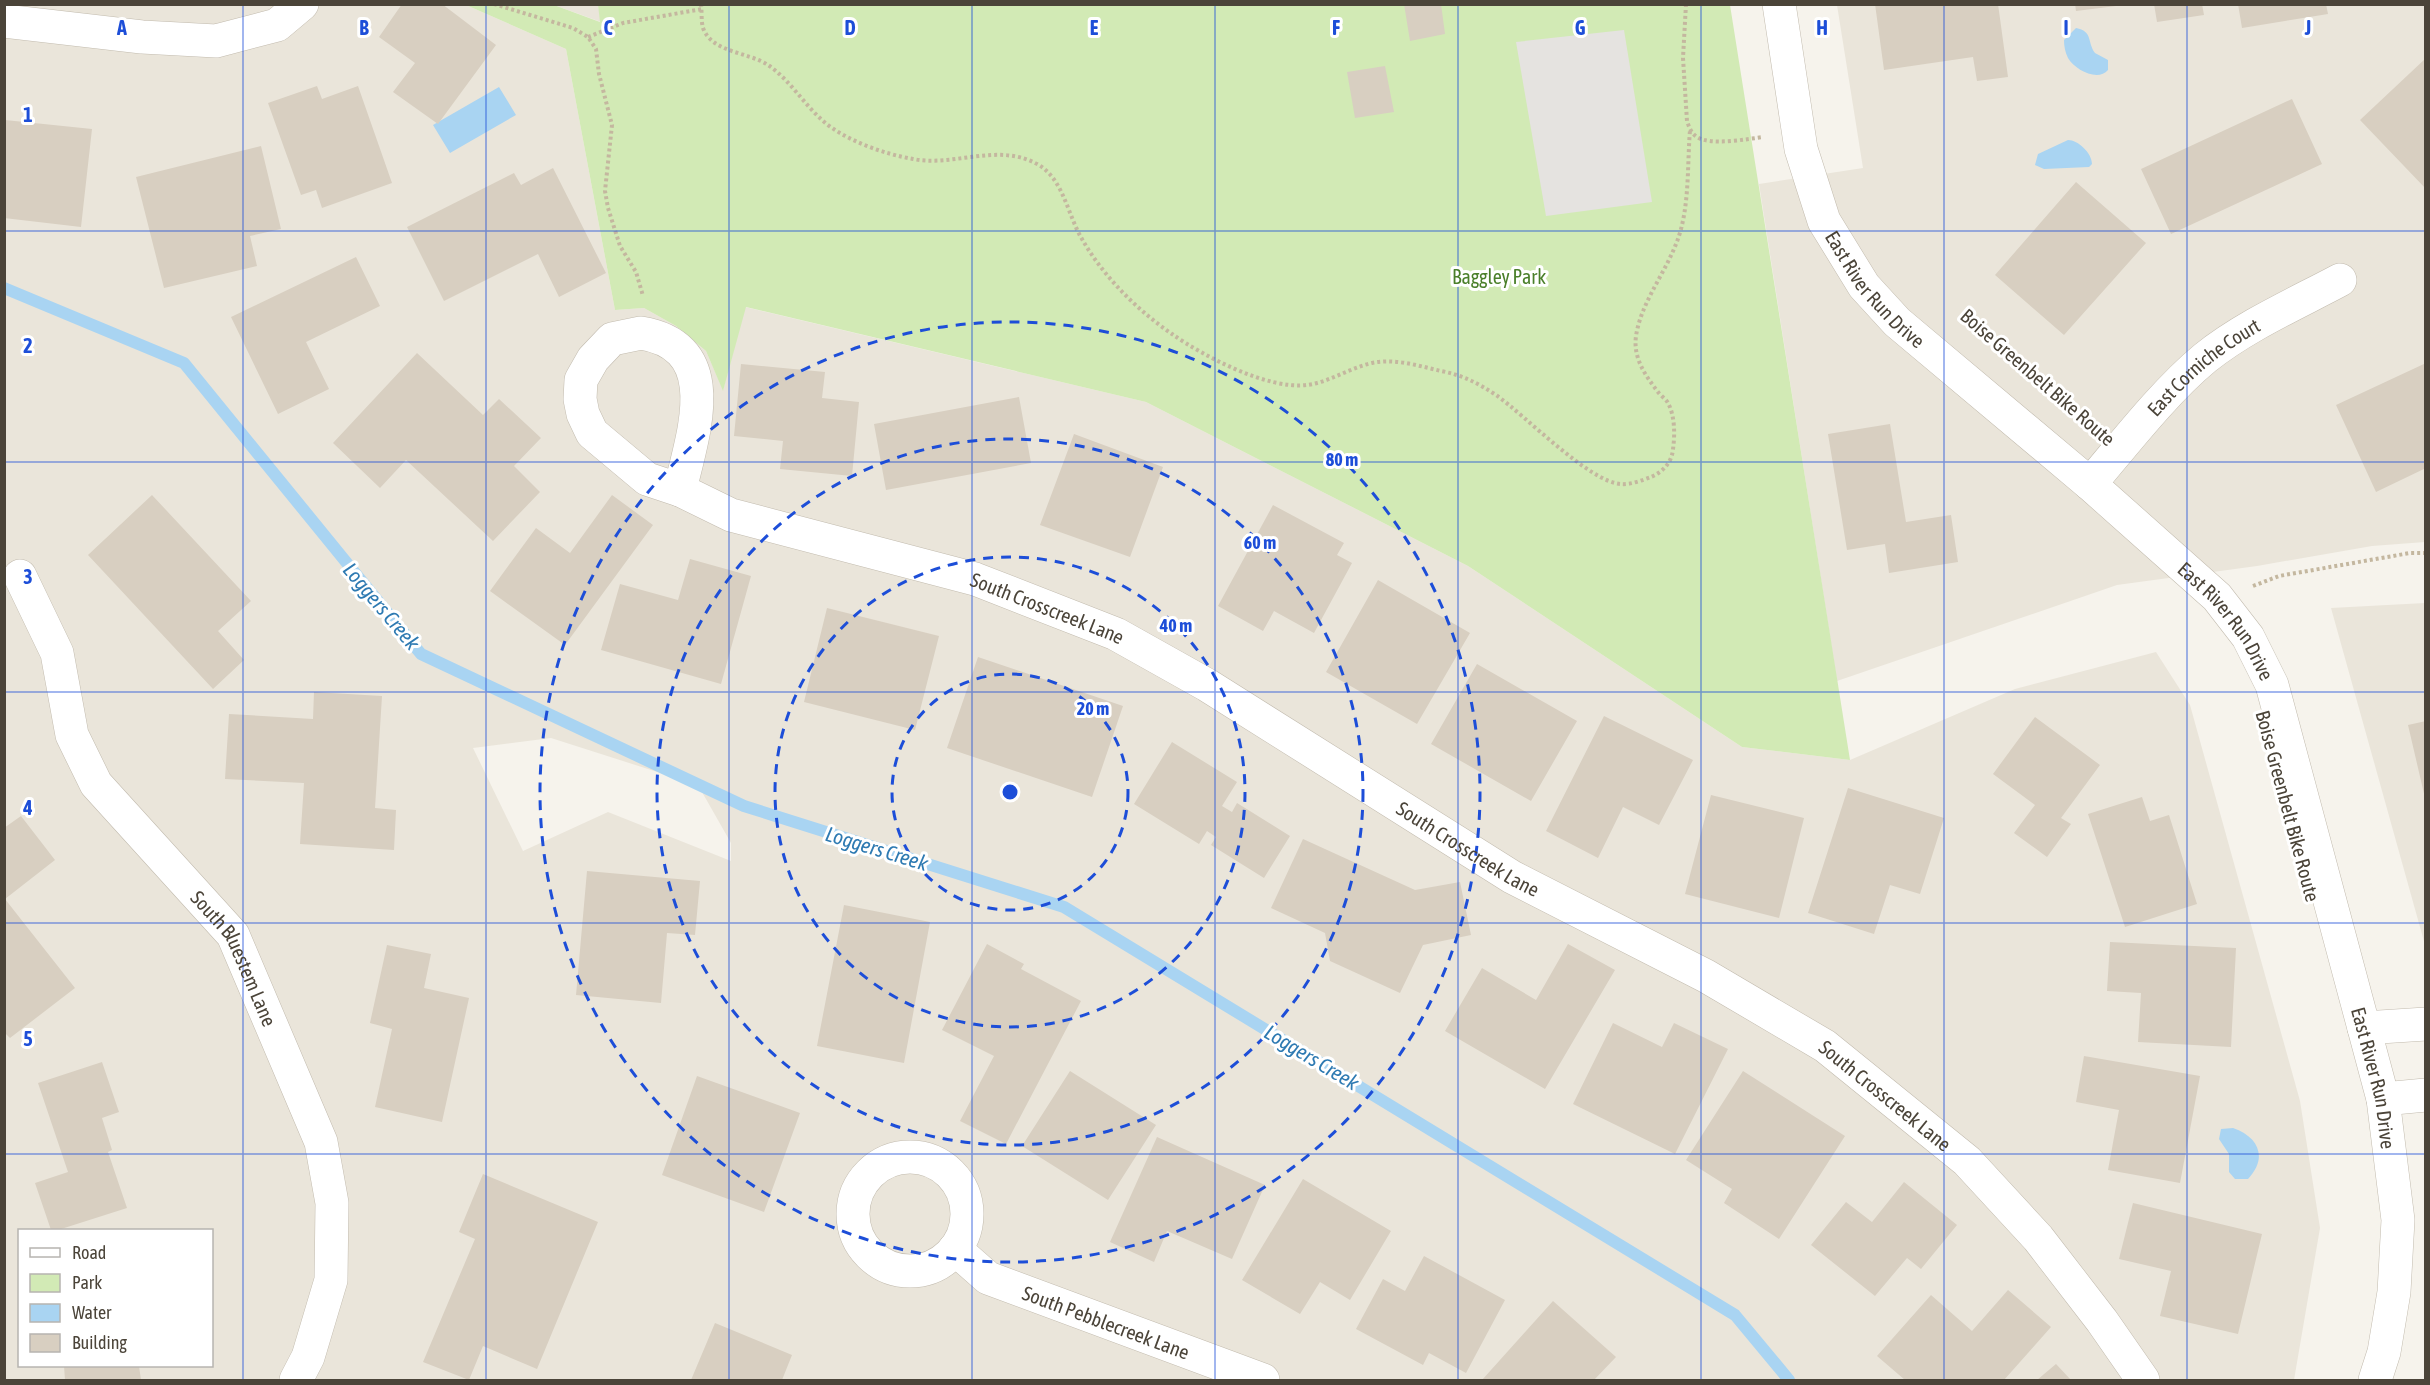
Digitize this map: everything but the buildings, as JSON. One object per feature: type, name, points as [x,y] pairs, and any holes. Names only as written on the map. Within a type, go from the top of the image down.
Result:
[{"type":"street","points":[[4,21],[142,37],[216,41],[277,25],[302,4]]},
{"type":"street","name":"East River Run Drive","points":[[1779,4],[1801,149],[1824,221],[1864,286],[1897,322],[2090,484],[2217,597],[2248,638],[2272,685],[2383,1100],[2398,1220],[2394,1292],[2384,1352],[2375,1380]]},
{"type":"street","name":"East Corniche Court","points":[[2090,484],[2173,389],[2205,358],[2236,336],[2340,280]]},
{"type":"street","name":"South Crosscreek Lane","points":[[646,334],[640,333],[612,339],[593,359],[581,380],[580,399],[583,414],[592,433],[647,479],[680,490],[731,515],[975,579],[1116,634],[1206,685],[1512,877],[1706,976],[1825,1046],[1967,1161],[2038,1238],[2102,1321],[2143,1380]]},
{"type":"street","points":[[646,334],[665,339],[682,352],[696,376],[697,413],[680,490]]},
{"type":"street","name":"South Bluestem Lane","points":[[20,576],[57,652],[72,735],[96,784],[233,935],[321,1142],[332,1203],[332,1280],[308,1357],[296,1380]]},
{"type":"street","points":[[2364,1028],[2426,1024]]},
{"type":"street","points":[[2383,1100],[2426,1095]]},
{"type":"street","name":"South Pebblecreek Lane","points":[[955,1249],[988,1278],[1263,1380]]},
{"type":"path","points":[[494,4],[573,28],[588,37],[596,49],[599,74],[612,125],[605,191],[620,246],[636,272],[650,309],[646,334]]},
{"type":"path","points":[[588,37],[623,22],[702,7],[704,30],[714,42],[761,60],[773,68],[822,120],[837,132],[861,143],[914,159],[943,161],[1012,154],[1039,164],[1054,177],[1083,241],[1111,279],[1143,312],[1194,349],[1240,370],[1284,385],[1303,386],[1323,382],[1373,363],[1392,361],[1465,376],[1499,397],[1586,470],[1621,484],[1654,476],[1665,468],[1673,455],[1674,428],[1669,404],[1643,371],[1635,355],[1636,334],[1644,309],[1677,241],[1686,195],[1690,130],[1687,121],[1683,58],[1686,4]]},
{"type":"path","points":[[1690,130],[1699,138],[1714,141],[1757,138],[1764,141]]},
{"type":"path","points":[[2254,592],[2249,587],[2278,576],[2410,553],[2426,553]]},
{"type":"shaded area","points":[[5,5],[466,5],[566,49],[615,310],[644,308],[676,326],[706,351],[723,390],[745,307],[1146,402],[1468,566],[1742,747],[1850,760],[2015,689],[2156,652],[2190,705],[2300,1101],[2320,1228],[2294,1380],[5,1380]],"holes":[[[551,738],[698,785],[731,843],[731,861],[608,812],[523,851],[473,748]]]},
{"type":"shaded area","points":[[554,5],[598,5],[601,22]]},
{"type":"shaded area","points":[[1837,5],[2425,5],[2425,542],[2372,546],[2257,566],[2117,585],[1837,681],[1759,184],[1863,168]]},
{"type":"shaded area","points":[[1624,30],[1652,202],[1546,216],[1516,42]]},
{"type":"shaded area","points":[[2425,603],[2425,945],[2331,608]]},
{"type":"green space","name":"Baggley Park","points":[[466,5],[554,5],[600,22],[598,5],[1730,5],[1850,760],[1742,747],[1468,566],[1146,402],[746,307],[723,391],[706,351],[676,326],[644,308],[615,310],[566,49]]},
{"type":"water","points":[[2076,28],[2087,34],[2095,53],[2108,60],[2108,70],[2104,73],[2093,75],[2087,73],[2076,67],[2068,58],[2064,40]]},
{"type":"water","points":[[499,87],[516,115],[450,153],[433,125]]},
{"type":"water","points":[[2068,140],[2084,148],[2091,160],[2092,164],[2089,167],[2044,169],[2035,165],[2038,154]]},
{"type":"water","points":[[2233,1128],[2249,1137],[2258,1149],[2258,1163],[2248,1179],[2235,1179],[2229,1172],[2229,1154],[2219,1139],[2221,1129]]},
{"type":"waterway","name":"Loggers Creek","points":[[4,288],[184,363],[421,654],[744,806],[1064,907],[1735,1315],[1789,1380]]}]
